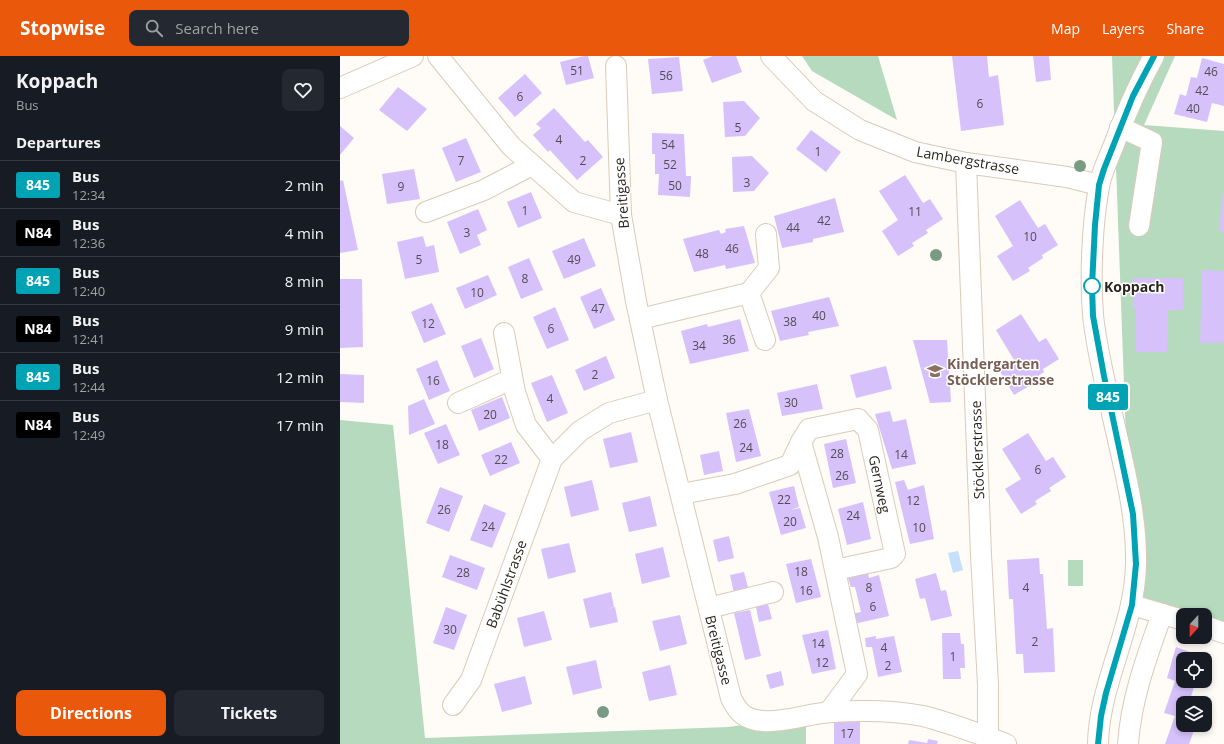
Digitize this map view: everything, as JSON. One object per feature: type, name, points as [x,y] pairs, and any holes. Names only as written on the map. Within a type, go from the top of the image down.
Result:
[{"type":"street","points":[[340,88],[413,56]]},
{"type":"street","points":[[438,56],[511,146],[574,202],[620,215]]},
{"type":"street","name":"Lambergstrasse","points":[[771,56],[814,101],[860,130],[915,152],[966,163],[1067,177],[1099,185]]},
{"type":"street","points":[[1098,744],[1101,716],[1106,693],[1132,605],[1136,564],[1133,514],[1093,316],[1092,286],[1099,185],[1133,96],[1154,56]]},
{"type":"street","name":"Breitigasse","points":[[616,66],[620,215],[657,400],[731,698],[736,708],[744,716],[753,720],[765,722],[829,712],[863,710],[901,713],[923,716],[985,741],[1006,744]]},
{"type":"street","points":[[1120,127],[1152,142],[1138,226]]},
{"type":"street","name":"Stöcklerstrasse","points":[[966,163],[981,555],[988,685],[985,741]]},
{"type":"street","points":[[426,212],[484,190],[532,165]]},
{"type":"street","points":[[640,319],[749,293],[769,268],[766,234]]},
{"type":"street","points":[[749,293],[765,340]]},
{"type":"street","points":[[504,333],[515,392],[526,425],[552,459]]},
{"type":"street","points":[[458,403],[512,379]]},
{"type":"street","name":"Babühlstrasse","points":[[453,705],[471,680],[552,459],[580,431],[609,413],[657,400]]},
{"type":"street","name":"Gernweg","points":[[681,494],[735,484],[790,465],[809,429],[858,419],[868,430],[895,554],[891,558],[835,570]]},
{"type":"street","points":[[801,442],[828,537],[857,674],[829,712]]},
{"type":"street","points":[[709,608],[774,592]]},
{"type":"street","points":[[1132,605],[1176,618]]},
{"type":"street","points":[[1128,744],[1129,727],[1139,681],[1162,614]]},
{"type":"street","points":[[1212,629],[1224,633]]},
{"type":"green space","points":[[802,56],[878,56],[897,120],[812,71]]},
{"type":"green space","points":[[1112,56],[1175,56],[1144,125],[1224,131],[1224,627],[1212,624],[1212,608],[1176,608],[1176,614],[1132,605]]},
{"type":"green space","points":[[340,420],[393,425],[425,738],[729,727],[806,715],[806,744],[340,744]]},
{"type":"green space","points":[[1068,560],[1083,560],[1083,586],[1068,586]]},
{"type":"water","points":[[958,551],[963,570],[953,573],[948,553]]},
{"type":"building","points":[[588,56],[594,78],[566,85],[560,62]]},
{"type":"building","points":[[713,56],[736,56],[742,72],[712,83],[703,60]]},
{"type":"building","points":[[952,56],[987,56],[989,77],[998,75],[1004,125],[961,131]]},
{"type":"building","points":[[1033,56],[1049,56],[1051,80],[1036,82]]},
{"type":"building","points":[[679,57],[683,91],[652,94],[648,59]]},
{"type":"building","points":[[1202,58],[1224,64],[1224,106],[1212,103],[1207,122],[1174,114],[1180,94],[1186,96],[1191,77],[1197,78]]},
{"type":"building","points":[[525,74],[542,93],[515,117],[498,98]]},
{"type":"building","points":[[398,87],[427,109],[407,131],[379,110]]},
{"type":"building","points":[[744,101],[760,118],[745,136],[725,137],[723,102]]},
{"type":"building","points":[[554,108],[585,142],[588,140],[603,157],[577,180],[550,150],[548,152],[533,135],[541,128],[536,124]]},
{"type":"building","points":[[340,126],[354,138],[340,155]]},
{"type":"building","points":[[811,130],[841,152],[826,172],[796,149]]},
{"type":"building","points":[[652,133],[684,134],[686,176],[691,176],[690,197],[658,195],[659,174],[655,174],[655,154],[652,154]]},
{"type":"building","points":[[466,138],[481,172],[456,182],[442,148]]},
{"type":"building","points":[[752,156],[769,173],[754,191],[733,192],[732,157]]},
{"type":"building","points":[[414,169],[420,199],[387,204],[382,174]]},
{"type":"building","points":[[905,175],[923,203],[930,199],[943,219],[926,230],[928,233],[912,243],[914,246],[898,256],[882,231],[898,220],[879,191]]},
{"type":"building","points":[[343,180],[358,250],[340,253],[340,181]]},
{"type":"building","points":[[531,192],[542,218],[518,228],[507,202]]},
{"type":"building","points":[[1223,192],[1224,193],[1224,232],[1219,231]]},
{"type":"building","points":[[835,198],[844,232],[813,239],[813,242],[782,248],[774,216]]},
{"type":"building","points":[[1020,200],[1038,228],[1045,224],[1058,245],[1042,255],[1043,258],[1028,268],[1030,271],[1013,281],[997,256],[1013,246],[995,216]]},
{"type":"building","points":[[478,209],[487,230],[477,235],[481,245],[460,254],[447,222]]},
{"type":"building","points":[[744,226],[755,263],[726,269],[725,265],[694,272],[683,239],[719,230],[721,234],[726,232],[725,229]]},
{"type":"building","points":[[423,236],[426,247],[434,245],[439,272],[405,279],[397,242]]},
{"type":"building","points":[[584,238],[596,266],[564,279],[552,251]]},
{"type":"building","points":[[529,258],[543,290],[521,299],[508,267]]},
{"type":"building","points":[[1202,270],[1224,271],[1224,343],[1200,343]]},
{"type":"building","points":[[488,275],[497,295],[465,309],[456,288]]},
{"type":"building","points":[[1133,278],[1183,278],[1183,310],[1168,310],[1167,352],[1136,352],[1136,309],[1133,309]]},
{"type":"building","points":[[340,279],[362,279],[363,347],[340,348]]},
{"type":"building","points":[[601,288],[615,320],[594,329],[580,297]]},
{"type":"building","points":[[829,297],[839,326],[808,332],[809,335],[780,341],[771,311]]},
{"type":"building","points":[[432,303],[446,334],[424,343],[411,312]]},
{"type":"building","points":[[555,307],[569,340],[547,349],[533,317]]},
{"type":"building","points":[[1021,314],[1039,342],[1046,338],[1059,359],[1043,369],[1044,372],[1029,382],[1031,385],[1014,395],[999,370],[1014,360],[996,330]]},
{"type":"building","points":[[740,319],[749,351],[690,364],[681,331],[707,324],[708,327]]},
{"type":"building","points":[[481,338],[494,369],[474,378],[461,346]]},
{"type":"building","name":"Kindergarten Stöcklerstrasse","points":[[913,340],[947,340],[951,402],[930,403]]},
{"type":"building","points":[[606,356],[615,378],[584,391],[575,370]]},
{"type":"building","points":[[437,360],[450,391],[429,400],[416,369]]},
{"type":"building","points":[[886,366],[892,389],[856,398],[850,375]]},
{"type":"building","points":[[340,374],[364,375],[364,403],[340,402]]},
{"type":"building","points":[[552,375],[568,413],[547,422],[531,383]]},
{"type":"building","points":[[817,384],[823,409],[782,416],[777,393]]},
{"type":"building","points":[[502,397],[510,418],[479,431],[471,410]]},
{"type":"building","points":[[424,399],[435,424],[409,435],[408,406]]},
{"type":"building","points":[[749,409],[761,456],[736,462],[726,413]]},
{"type":"building","points":[[890,411],[893,422],[906,419],[916,464],[892,469],[875,414]]},
{"type":"building","points":[[446,424],[460,455],[438,464],[424,433]]},
{"type":"building","points":[[631,432],[638,462],[610,468],[603,439]]},
{"type":"building","points":[[1028,433],[1046,461],[1053,457],[1066,477],[1049,488],[1051,491],[1035,501],[1037,504],[1021,514],[1005,489],[1021,479],[1002,449]]},
{"type":"building","points":[[846,439],[856,483],[833,488],[824,444]]},
{"type":"building","points":[[511,442],[520,463],[490,476],[481,455]]},
{"type":"building","points":[[719,451],[723,471],[704,475],[700,455]]},
{"type":"building","points":[[592,480],[599,510],[571,517],[564,487]]},
{"type":"building","points":[[904,480],[908,490],[924,485],[934,539],[910,544],[895,482]]},
{"type":"building","points":[[794,486],[799,507],[790,510],[800,508],[806,528],[781,535],[769,492]]},
{"type":"building","points":[[440,487],[463,496],[449,532],[426,523]]},
{"type":"building","points":[[650,496],[657,526],[629,532],[622,503]]},
{"type":"building","points":[[863,502],[871,539],[847,545],[838,509]]},
{"type":"building","points":[[484,504],[506,513],[492,548],[470,540]]},
{"type":"building","points":[[729,536],[734,558],[718,562],[713,540]]},
{"type":"building","points":[[569,543],[576,572],[548,579],[541,549]]},
{"type":"building","points":[[663,547],[670,577],[642,584],[635,554]]},
{"type":"building","points":[[450,555],[485,568],[477,590],[442,577]]},
{"type":"building","points":[[1039,558],[1040,574],[1043,574],[1047,629],[1053,628],[1055,672],[1024,673],[1023,654],[1016,654],[1013,599],[1009,599],[1007,560]]},
{"type":"building","points":[[811,559],[821,597],[796,603],[786,564]]},
{"type":"building","points":[[744,572],[750,595],[735,598],[730,575]]},
{"type":"building","points":[[868,573],[869,578],[879,575],[889,616],[854,624],[852,614],[861,612],[855,587],[851,587],[848,578]]},
{"type":"building","points":[[936,573],[941,591],[946,590],[952,616],[931,621],[925,598],[920,599],[915,579]]},
{"type":"building","points":[[611,592],[614,607],[603,610],[615,607],[618,622],[590,628],[583,599]]},
{"type":"building","points":[[768,604],[772,619],[759,622],[756,607]]},
{"type":"building","points":[[446,607],[467,615],[454,650],[433,643]]},
{"type":"building","points":[[750,610],[761,656],[745,660],[734,613]]},
{"type":"building","points":[[544,611],[552,640],[524,647],[517,618]]},
{"type":"building","points":[[680,615],[687,644],[660,651],[652,621]]},
{"type":"building","points":[[828,630],[836,669],[812,674],[802,635]]},
{"type":"building","points":[[942,633],[960,633],[961,644],[964,644],[965,668],[960,668],[961,679],[943,679]]},
{"type":"building","points":[[876,636],[876,639],[894,636],[902,672],[878,677],[872,647],[866,647],[865,638]]},
{"type":"building","points":[[1176,647],[1190,652],[1176,652],[1176,688],[1194,688],[1191,696],[1176,696],[1176,732],[1193,732],[1189,744],[1165,744],[1175,716],[1164,713],[1175,681],[1167,678]]},
{"type":"building","points":[[596,660],[602,688],[573,695],[566,667]]},
{"type":"building","points":[[670,665],[677,695],[649,701],[642,672]]},
{"type":"building","points":[[781,671],[784,685],[770,689],[766,675]]},
{"type":"building","points":[[525,676],[532,704],[502,712],[494,684]]},
{"type":"building","points":[[860,721],[860,744],[834,744],[834,722]]},
{"type":"building","points":[[928,739],[938,741],[937,744],[927,744]]},
{"type":"building","points":[[909,740],[927,743],[927,744],[908,744]]},
{"type":"bus line","name":"845","points":[[1098,744],[1101,716],[1106,693],[1132,605],[1135,584],[1136,542],[1133,514],[1093,316],[1092,286],[1096,206],[1099,185],[1120,127],[1133,96],[1154,56]]},
{"type":"place","name":"Koppach","points":[[1092,286]]},
{"type":"place","name":"Kindergarten Stöcklerstrasse","points":[[935,371]]}]
